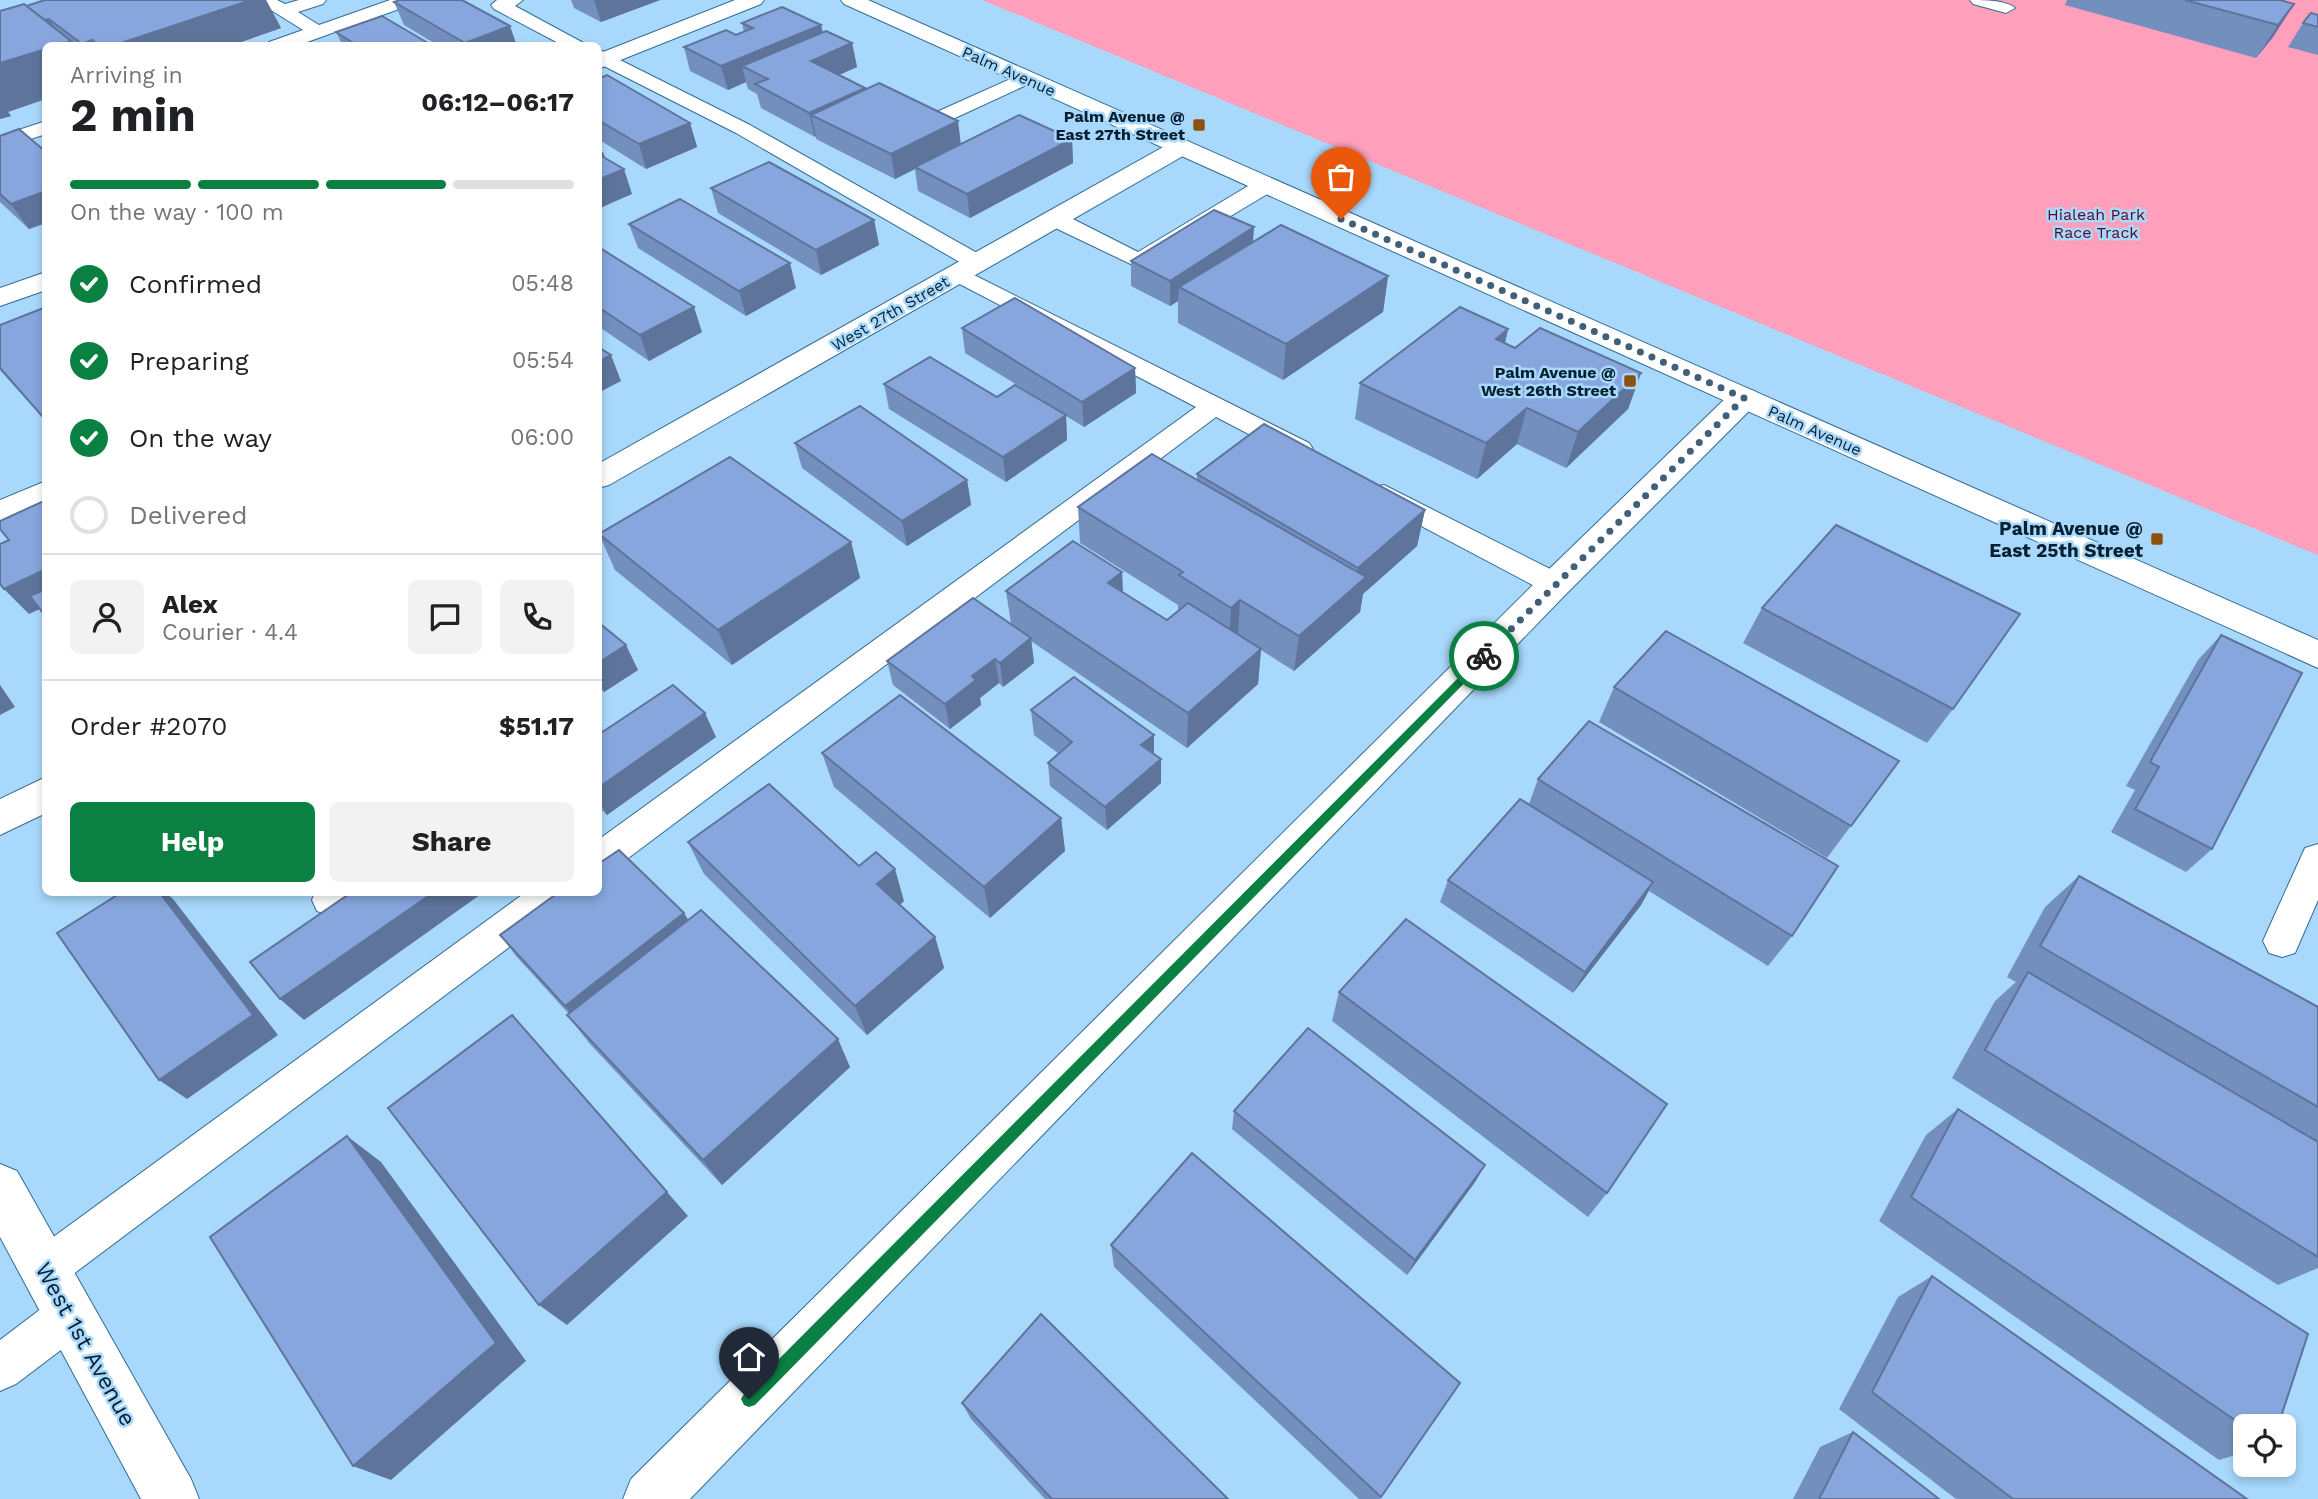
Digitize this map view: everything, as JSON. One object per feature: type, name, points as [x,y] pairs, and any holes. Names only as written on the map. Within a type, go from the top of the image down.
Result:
[{"type":"street","points":[[602,59],[754,0]]},
{"type":"street","name":"Palm Avenue","points":[[851,0],[2318,655]]},
{"type":"street","name":"West 27th Street","points":[[602,476],[1181,147]]},
{"type":"street","points":[[0,298],[42,282]]},
{"type":"street","points":[[651,1499],[1555,584],[1744,398]]},
{"type":"street","points":[[0,818],[42,795]]},
{"type":"street","name":"West 1st Avenue","points":[[0,1188],[171,1499]]},
{"type":"lane","points":[[264,0],[317,31]]},
{"type":"lane","points":[[283,11],[317,0]]},
{"type":"lane","points":[[286,42],[407,0]]},
{"type":"lane","points":[[1979,0],[2007,8]]},
{"type":"lane","points":[[500,2],[573,42]]},
{"type":"lane","points":[[602,59],[743,129],[968,268],[1325,462]]},
{"type":"lane","points":[[937,119],[1026,78]]},
{"type":"lane","points":[[0,143],[42,128]]},
{"type":"lane","points":[[1055,219],[1139,261],[1266,185]]},
{"type":"lane","points":[[602,857],[1216,405]]},
{"type":"lane","points":[[1361,482],[1555,584]]},
{"type":"lane","points":[[0,511],[42,492]]},
{"type":"lane","points":[[2282,941],[2318,859]]},
{"type":"lane","points":[[45,1269],[550,896]]},
{"type":"lane","points":[[0,1368],[70,1315]]},
{"type":"green space","name":"Hialeah Park Race Track","points":[[982,0],[2318,0],[2318,555]]},
{"type":"building","points":[[45,0],[251,0],[124,42],[79,42],[26,6]]},
{"type":"building","points":[[462,0],[510,26],[463,42],[394,2]]},
{"type":"building","points":[[2185,0],[2280,0],[2294,4],[2278,25]]},
{"type":"building","points":[[24,4],[71,41],[42,42],[42,50],[0,63],[0,11]]},
{"type":"building","points":[[782,7],[821,25],[721,66],[684,47],[726,30],[736,35],[753,28],[742,23]]},
{"type":"building","points":[[2311,13],[2318,15],[2318,27],[2303,23]]},
{"type":"building","points":[[382,16],[426,42],[352,42],[336,32]]},
{"type":"building","points":[[826,31],[852,43],[811,61],[865,88],[809,113],[755,84],[768,79],[742,66]]},
{"type":"building","points":[[607,75],[690,123],[639,144],[602,122],[602,77]]},
{"type":"building","points":[[879,83],[958,121],[891,154],[811,115]]},
{"type":"building","points":[[1019,115],[1072,139],[967,194],[915,167]]},
{"type":"building","points":[[19,129],[42,149],[42,192],[11,204],[0,194],[0,136]]},
{"type":"building","points":[[602,156],[624,169],[602,178]]},
{"type":"building","points":[[769,162],[874,220],[816,250],[711,188]]},
{"type":"building","points":[[680,199],[790,263],[739,291],[629,224]]},
{"type":"building","points":[[1214,210],[1254,227],[1170,281],[1131,261]]},
{"type":"building","points":[[1281,225],[1388,276],[1286,344],[1179,287]]},
{"type":"building","points":[[602,249],[694,307],[640,335],[602,310]]},
{"type":"building","points":[[1015,298],[1135,368],[1082,402],[962,328]]},
{"type":"building","points":[[1460,307],[1508,329],[1496,339],[1515,348],[1540,328],[1641,373],[1578,432],[1527,408],[1486,443],[1360,383]]},
{"type":"building","points":[[42,309],[42,416],[0,368],[0,325]]},
{"type":"building","points":[[602,349],[611,355],[602,360]]},
{"type":"building","points":[[930,357],[997,397],[1015,385],[1066,415],[1003,457],[884,384]]},
{"type":"building","points":[[860,406],[967,480],[902,521],[795,443]]},
{"type":"building","points":[[1264,424],[1425,510],[1358,568],[1197,474]]},
{"type":"building","points":[[1152,454],[1366,577],[1299,636],[1240,600],[1231,608],[1179,575],[1183,572],[1078,507]]},
{"type":"building","points":[[730,457],[851,542],[718,630],[602,536],[602,532]]},
{"type":"building","points":[[42,502],[42,571],[4,589],[0,584],[0,544],[9,540],[0,529],[0,521]]},
{"type":"building","points":[[1836,525],[2020,614],[1953,709],[1762,608]]},
{"type":"building","points":[[1073,541],[1122,572],[1108,583],[1167,620],[1188,603],[1261,649],[1188,713],[1006,591]]},
{"type":"building","points":[[42,591],[42,612],[30,596]]},
{"type":"building","points":[[973,598],[1031,638],[1000,663],[995,659],[972,676],[976,680],[945,704],[887,661]]},
{"type":"building","points":[[602,625],[626,645],[602,660]]},
{"type":"building","points":[[1666,631],[1899,761],[1851,826],[1614,687]]},
{"type":"building","points":[[2221,635],[2302,673],[2212,849],[2135,809],[2159,767],[2150,762]]},
{"type":"building","points":[[1074,677],[1154,735],[1141,745],[1161,759],[1105,807],[1048,763],[1072,742],[1031,710]]},
{"type":"building","points":[[673,685],[705,713],[602,785],[602,732]]},
{"type":"building","points":[[900,695],[1061,818],[984,887],[822,753]]},
{"type":"building","points":[[1589,721],[1838,866],[1792,936],[1538,779]]},
{"type":"building","points":[[769,784],[859,866],[876,852],[895,869],[877,884],[935,937],[855,1006],[688,842]]},
{"type":"building","points":[[1520,799],[1653,882],[1585,972],[1448,880]]},
{"type":"building","points":[[619,850],[684,913],[565,1006],[500,935],[554,896],[602,896],[602,861]]},
{"type":"building","points":[[2079,876],[2318,1007],[2318,1107],[2040,946]]},
{"type":"building","points":[[116,896],[162,896],[253,1015],[159,1080],[57,933]]},
{"type":"building","points":[[346,896],[428,896],[280,999],[250,962]]},
{"type":"building","points":[[701,910],[838,1039],[703,1160],[567,1015]]},
{"type":"building","points":[[1406,919],[1667,1104],[1607,1193],[1339,992]]},
{"type":"building","points":[[2028,972],[2318,1142],[2318,1257],[1985,1050]]},
{"type":"building","points":[[512,1015],[667,1192],[539,1305],[388,1108]]},
{"type":"building","points":[[1308,1028],[1485,1165],[1415,1260],[1234,1111]]},
{"type":"building","points":[[1958,1109],[2308,1334],[2282,1414],[2233,1414],[2233,1419],[1911,1197]]},
{"type":"building","points":[[347,1136],[496,1343],[353,1466],[210,1237]]},
{"type":"building","points":[[1192,1153],[1460,1383],[1381,1497],[1111,1245]]},
{"type":"building","points":[[1932,1276],[2247,1499],[2013,1499],[1872,1392]]},
{"type":"building","points":[[1041,1314],[1228,1499],[1052,1499],[962,1403]]},
{"type":"building","points":[[1853,1432],[1939,1499],[1819,1499]]},
{"type":"way so far","points":[[1341,219],[1744,398],[1484,656]]},
{"type":"place","name":"Palm Avenue @ East 27th Street","points":[[1199,125]]},
{"type":"place","name":"Palm Avenue @ West 26th Street","points":[[1630,381]]},
{"type":"place","name":"Palm Avenue @ East 25th Street","points":[[2157,539]]},
{"type":"route","points":[[749,1399],[1484,656]]}]
